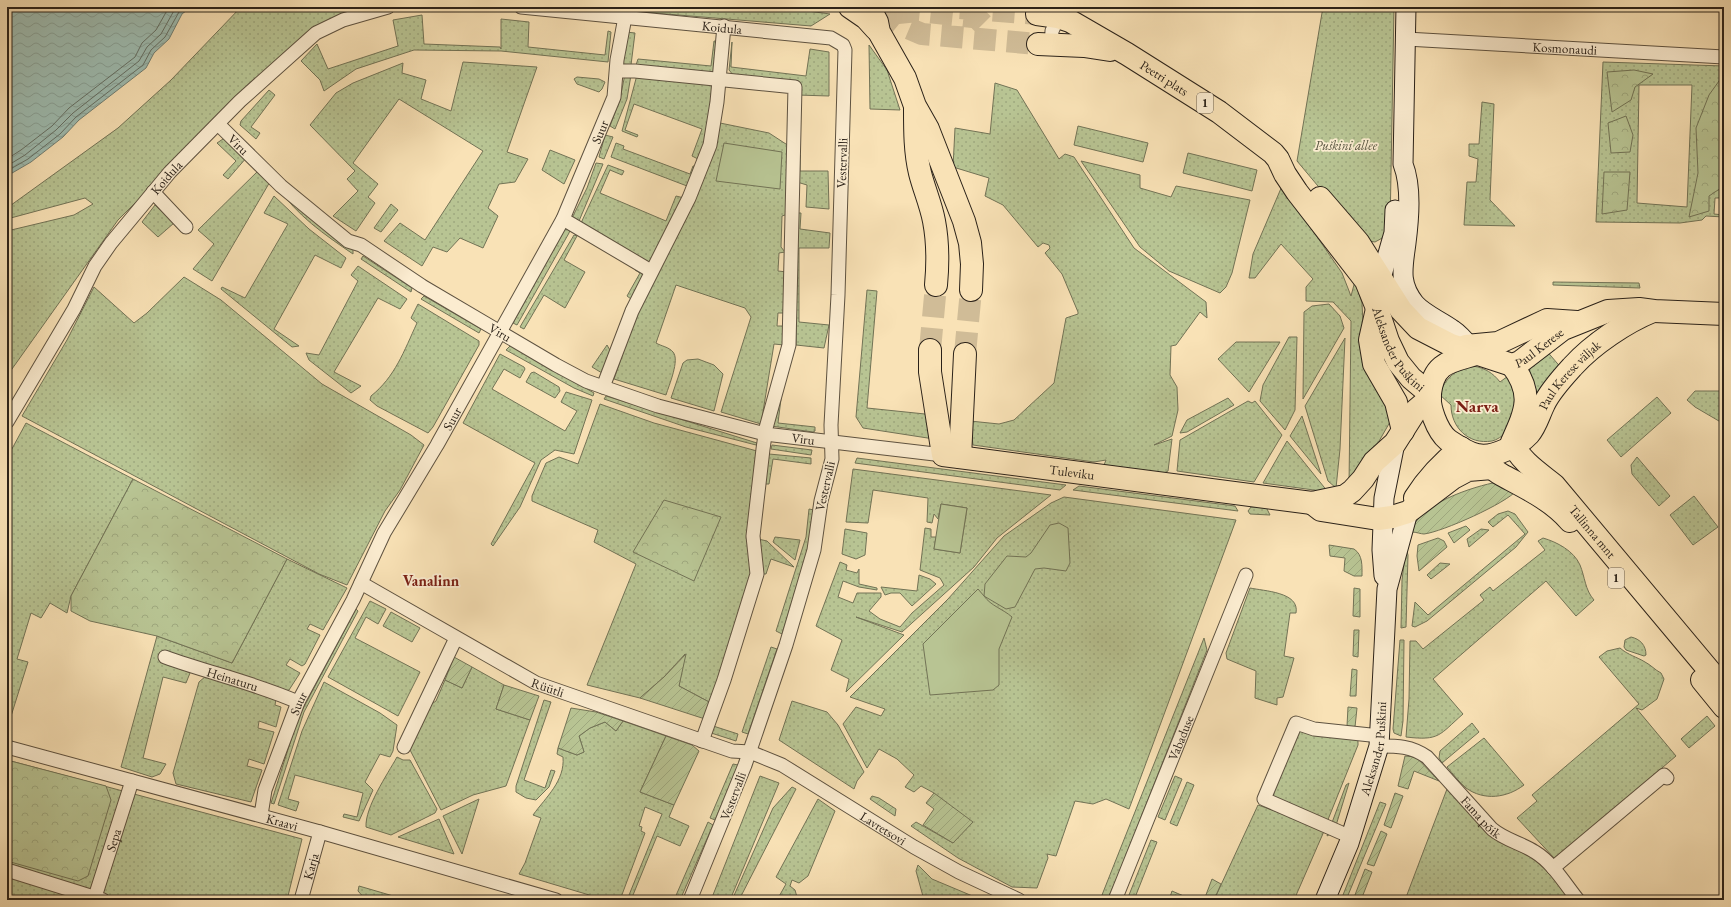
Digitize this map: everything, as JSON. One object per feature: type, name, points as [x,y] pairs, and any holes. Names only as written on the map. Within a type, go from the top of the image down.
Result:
[{"type":"highway","points":[[850,7],[866,18],[880,32]]},
{"type":"highway","points":[[878,7],[877,22],[880,32],[898,64],[915,106],[928,129],[964,221],[970,243],[972,264],[971,290]]},
{"type":"highway","name":"Peetri plats","points":[[1051,11],[1126,54],[1219,112],[1266,146],[1278,159],[1294,170],[1307,182],[1358,242],[1380,278]]},
{"type":"highway","name":"Peetri plats","points":[[1044,44],[1084,46],[1126,54]]},
{"type":"highway","points":[[915,106],[914,132],[920,173],[934,220],[937,241],[938,262],[936,286]]},
{"type":"highway","name":"Peetri plats","points":[[1278,159],[1285,174],[1297,192],[1366,281],[1377,308]]},
{"type":"highway","name":"Paul Kerese","points":[[1380,278],[1401,310],[1418,328],[1512,365],[1520,362],[1563,329],[1577,322],[1616,310],[1639,309],[1724,314]]},
{"type":"highway","points":[[1377,308],[1370,340],[1374,364],[1396,402],[1399,437]]},
{"type":"highway","name":"Aleksander Puškini","points":[[1377,308],[1388,341],[1398,362],[1411,378],[1430,396],[1416,410],[1399,437]]},
{"type":"highway","name":"Paul Kerese väljak","points":[[1408,512],[1421,489],[1448,458],[1493,452],[1529,434],[1540,416],[1544,403],[1574,365],[1621,327],[1654,311]]},
{"type":"highway","points":[[1466,348],[1498,343],[1547,320],[1577,322]]},
{"type":"highway","name":"1","points":[[1466,348],[1443,364],[1433,378],[1430,396],[1436,424],[1445,437],[1493,452]]},
{"type":"highway","points":[[930,350],[930,372],[951,456]]},
{"type":"highway","points":[[951,456],[965,354]]},
{"type":"highway","points":[[1408,512],[1453,478],[1468,470],[1493,452],[1523,419],[1527,398],[1525,387],[1512,365]]},
{"type":"highway","name":"1","points":[[1540,416],[1538,447],[1545,470],[1554,485]]},
{"type":"highway","name":"Tuleviku","points":[[951,456],[1312,503],[1345,496],[1352,491],[1363,480],[1374,462],[1399,437]]},
{"type":"highway","name":"Tallinna mnt","points":[[1493,452],[1521,456],[1554,485],[1724,688]]},
{"type":"highway","name":"Tallinna mnt","points":[[1493,452],[1526,487],[1560,510],[1724,707]]},
{"type":"highway","name":"Tuleviku","points":[[1312,503],[1321,510],[1378,519],[1408,512]]},
{"type":"main road","name":"Aleksander Puškini","points":[[1406,7],[1403,164],[1407,176],[1408,204],[1406,243],[1402,263],[1404,281],[1416,304],[1431,316],[1454,330],[1466,348]]},
{"type":"main road","name":"Aleksander Puškini","points":[[1377,308],[1380,278],[1394,232],[1398,176],[1403,164]]},
{"type":"main road","name":"Aleksander Puškini","points":[[1325,900],[1351,837],[1379,741],[1387,589],[1382,550],[1384,498],[1399,437]]},
{"type":"main road","name":"Aleksander Puškini","points":[[1387,589],[1408,512]]},
{"type":"street","name":"Koidula","points":[[9,418],[74,309],[95,266],[110,243],[170,172],[240,101],[316,33],[343,20],[388,7]]},
{"type":"street","name":"Koidula","points":[[521,7],[724,26],[831,38],[842,45],[845,50]]},
{"type":"street","points":[[1044,44],[1052,31],[1051,11]]},
{"type":"street","name":"Suur","points":[[261,815],[266,790],[298,702],[361,583],[393,516],[437,445],[563,219],[614,97],[625,17]]},
{"type":"street","points":[[603,387],[628,322],[651,271],[689,198],[710,145],[720,80],[724,26]]},
{"type":"street","name":"Kosmonaudi","points":[[1406,39],[1724,57]]},
{"type":"street","name":"Vestervalli","points":[[690,900],[750,752],[786,645],[814,550],[821,501],[832,459],[833,442],[831,425],[838,295],[845,50]]},
{"type":"street","points":[[617,71],[796,87],[789,346],[765,434],[753,536],[757,574],[724,680],[702,741]]},
{"type":"street","name":"Viru","points":[[218,124],[281,186],[348,241],[360,245],[422,286],[586,381],[658,406],[765,434],[833,442]]},
{"type":"street","points":[[153,192],[186,227]]},
{"type":"street","points":[[563,219],[651,271]]},
{"type":"street","name":"Tuleviku","points":[[833,442],[951,456]]},
{"type":"street","name":"Vabaduse","points":[[1115,900],[1246,575]]},
{"type":"street","name":"Rüütli","points":[[361,583],[536,683],[732,751],[750,752]]},
{"type":"street","points":[[404,747],[456,638]]},
{"type":"street","name":"Heinaturu","points":[[165,657],[198,669],[236,679],[298,702]]},
{"type":"street","name":"Fama põik","points":[[1351,837],[1264,800],[1296,723],[1314,729],[1402,746],[1419,752],[1427,757],[1497,834],[1535,852],[1553,868],[1578,900]]},
{"type":"street","name":"Kraavi","points":[[7,747],[261,815],[556,900]]},
{"type":"street","name":"Lavretsovi","points":[[750,752],[782,765],[914,847],[959,872],[1019,900]]},
{"type":"street","points":[[1553,868],[1664,775],[1667,778]]},
{"type":"street","name":"Sepa","points":[[97,899],[132,781]]},
{"type":"street","name":"Karja","points":[[301,900],[320,832]]},
{"type":"street","points":[[7,870],[97,899]]},
{"type":"green space","points":[[241,7],[377,7],[306,33],[160,178],[118,220],[7,376],[7,231],[74,215],[93,204],[85,198],[7,219],[7,208],[118,128],[171,80]]},
{"type":"green space","points":[[582,7],[778,7],[830,14],[811,26]]},
{"type":"green space","name":"Puškini allee","points":[[1323,7],[1394,7],[1390,228],[1386,236],[1375,242],[1369,241],[1359,235],[1297,161]]},
{"type":"green space","points":[[422,15],[424,44],[500,47],[501,49],[501,19],[529,22],[528,47],[605,55],[608,31],[611,32],[608,62],[501,51],[414,50],[356,69],[324,91],[320,80],[301,61],[317,44],[328,69],[398,46],[393,20]]},
{"type":"green space","points":[[626,32],[635,33],[631,65],[622,64]]},
{"type":"green space","points":[[714,41],[722,42],[713,73],[636,65],[638,59],[711,66]]},
{"type":"green space","points":[[732,42],[731,67],[806,76],[810,49],[829,52],[829,96],[797,95],[734,76],[729,70]]},
{"type":"green space","points":[[869,45],[887,70],[900,110],[870,109]]},
{"type":"green space","points":[[463,62],[537,67],[507,152],[528,159],[515,182],[499,184],[488,208],[498,216],[483,248],[460,238],[447,252],[433,247],[422,266],[384,241],[400,223],[425,240],[483,151],[399,99],[353,163],[378,184],[368,197],[375,203],[356,231],[333,216],[358,191],[347,179],[355,171],[310,125],[336,93],[353,83],[403,63],[402,73],[426,80],[421,99],[451,111]]},
{"type":"green space","points":[[1603,62],[1724,66],[1724,198],[1715,198],[1714,214],[1724,215],[1724,217],[1706,216],[1702,220],[1680,223],[1596,222]],"holes":[[[1639,85],[1692,85],[1687,207],[1637,203]]]},
{"type":"green space","points":[[1634,70],[1653,74],[1635,87],[1631,100],[1612,112],[1607,72]]},
{"type":"green space","points":[[625,74],[631,75],[627,99],[615,129],[610,126],[620,99]]},
{"type":"green space","points":[[1724,74],[1724,186],[1709,196],[1709,211],[1689,217],[1698,173],[1696,128],[1709,95]]},
{"type":"green space","points":[[637,75],[716,83],[706,138],[698,159],[692,156],[702,129],[634,104],[625,130],[638,135],[637,137],[622,131]]},
{"type":"green space","points":[[577,77],[599,79],[605,82],[599,92],[577,84],[574,79]]},
{"type":"green space","points":[[995,83],[1017,90],[1059,159],[1065,154],[1074,157],[1134,248],[1206,302],[1207,318],[1200,312],[1176,345],[1171,346],[1170,375],[1177,387],[1178,410],[1172,436],[1154,445],[1172,439],[1168,471],[1164,473],[1104,465],[1106,460],[1094,462],[973,445],[970,421],[999,424],[1014,420],[1054,383],[1066,318],[1078,314],[1062,274],[1045,253],[1050,248],[1049,245],[1043,243],[1038,247],[1003,205],[985,196],[989,178],[953,167],[955,128],[990,134]]},
{"type":"green space","points":[[269,90],[275,95],[251,127],[260,133],[256,139],[240,125],[241,121]]},
{"type":"green space","points":[[1482,102],[1494,104],[1490,200],[1515,226],[1464,225],[1467,182],[1476,182],[1478,159],[1469,156],[1469,144],[1479,144]]},
{"type":"green space","points":[[1626,116],[1633,135],[1630,152],[1611,153],[1608,123]]},
{"type":"green space","points":[[720,123],[769,133],[789,146],[788,214],[782,216],[781,247],[785,252],[779,253],[778,271],[787,272],[787,313],[778,313],[777,326],[786,326],[784,345],[774,344],[761,424],[721,412],[751,317],[745,308],[676,285],[656,343],[669,349],[675,356],[675,366],[666,395],[614,379],[634,321],[700,180]]},
{"type":"green space","points":[[1078,126],[1148,143],[1143,162],[1074,145]]},
{"type":"green space","points":[[605,135],[613,137],[604,159],[599,157]]},
{"type":"green space","points":[[226,137],[247,157],[228,179],[223,175],[236,161],[217,143]]},
{"type":"green space","points":[[616,143],[624,146],[623,149],[690,174],[693,166],[696,166],[687,186],[611,157]]},
{"type":"green space","points":[[724,143],[782,152],[780,189],[716,181]]},
{"type":"green space","points":[[550,150],[575,160],[564,184],[542,170]]},
{"type":"green space","points":[[1188,153],[1257,170],[1252,191],[1183,173]]},
{"type":"green space","points":[[800,155],[800,171],[828,171],[829,209],[806,207],[807,185],[797,182]]},
{"type":"green space","points":[[1081,161],[1140,175],[1140,188],[1171,197],[1176,186],[1250,200],[1232,273],[1226,287],[1220,293],[1169,271],[1140,247]]},
{"type":"green space","points":[[596,163],[603,164],[579,221],[572,218],[587,188]]},
{"type":"green space","points":[[608,165],[624,171],[622,175],[610,170],[600,193],[666,221],[676,196],[684,198],[651,265],[581,223]]},
{"type":"green space","points":[[260,169],[271,180],[212,281],[193,269],[214,244],[198,230]]},
{"type":"green space","points":[[1604,172],[1630,172],[1627,210],[1602,214]]},
{"type":"green space","points":[[1282,186],[1342,273],[1351,296],[1355,281],[1362,303],[1364,343],[1384,392],[1390,422],[1359,476],[1349,485],[1351,321],[1333,302],[1306,301],[1306,287],[1313,279],[1281,244],[1255,278],[1249,278],[1253,254]]},
{"type":"green space","points":[[278,187],[319,226],[353,249],[353,254],[312,224],[293,207]]},
{"type":"green space","points":[[274,196],[309,229],[346,258],[341,268],[315,255],[274,329],[299,346],[292,347],[221,289],[222,287],[245,298],[288,224],[264,213]]},
{"type":"green space","points":[[391,204],[398,210],[381,232],[374,228]]},
{"type":"green space","points":[[155,205],[174,223],[158,237],[142,222]]},
{"type":"green space","points":[[797,213],[801,213],[800,229],[830,233],[829,248],[799,248],[799,322],[829,325],[824,348],[796,345]]},
{"type":"green space","points":[[566,227],[570,230],[569,233],[517,325],[513,323]]},
{"type":"green space","points":[[574,235],[577,236],[564,260],[585,272],[565,308],[544,295],[524,329],[520,327]]},
{"type":"green space","points":[[363,256],[412,288],[411,292],[361,259]]},
{"type":"green space","points":[[358,266],[407,299],[400,309],[378,298],[334,372],[361,386],[351,393],[309,360],[306,353],[319,355],[358,281],[351,275]]},
{"type":"green space","points":[[637,267],[645,274],[631,299],[627,296],[640,273],[635,270]]},
{"type":"green space","points":[[184,277],[221,300],[322,384],[411,435],[424,445],[400,490],[385,511],[347,585],[319,574],[22,416],[67,340],[94,287],[134,323],[147,313]]},
{"type":"green space","points":[[1553,282],[1639,283],[1640,288],[1553,285]]},
{"type":"green space","points":[[867,290],[877,291],[867,408],[925,414],[934,439],[863,428],[856,417]]},
{"type":"green space","points":[[424,296],[481,329],[479,333],[421,299]]},
{"type":"green space","points":[[418,304],[479,341],[479,345],[433,427],[428,433],[377,406],[370,400],[371,396],[393,372],[403,353],[417,323],[411,318]]},
{"type":"green space","points":[[1329,304],[1340,316],[1344,328],[1303,399],[1304,312],[1312,306]]},
{"type":"green space","points":[[1289,337],[1297,337],[1295,410],[1285,430],[1260,401],[1263,385]]},
{"type":"green space","points":[[1345,338],[1340,449],[1336,488],[1328,481],[1305,406]]},
{"type":"green space","points":[[1236,342],[1280,342],[1249,392],[1218,359]]},
{"type":"green space","points":[[511,345],[594,393],[593,396],[574,388],[506,350]]},
{"type":"green space","points":[[607,345],[611,352],[602,373],[592,367]]},
{"type":"green space","points":[[1545,349],[1563,370],[1533,413],[1523,366]]},
{"type":"green space","points":[[500,354],[524,367],[525,369],[520,378],[504,369],[492,389],[565,431],[577,411],[561,402],[566,392],[592,400],[574,454],[555,450],[541,460],[520,507],[493,546],[491,544],[535,463],[463,423]]},
{"type":"green space","points":[[698,359],[714,365],[723,374],[714,411],[671,398],[683,363],[687,360]]},
{"type":"green space","points":[[1473,366],[1488,371],[1500,382],[1512,373],[1519,391],[1506,433],[1498,439],[1492,441],[1483,442],[1475,440],[1462,433],[1454,420],[1451,405],[1439,394],[1445,383],[1452,375],[1461,369]]},
{"type":"green space","points":[[534,372],[559,387],[560,391],[555,398],[526,382],[531,373]]},
{"type":"green space","points":[[1695,391],[1724,391],[1724,424],[1695,407],[1687,400]]},
{"type":"green space","points":[[606,396],[757,443],[756,445],[686,427],[604,399]]},
{"type":"green space","points":[[1657,397],[1671,413],[1621,457],[1607,440]]},
{"type":"green space","points":[[777,398],[781,399],[778,423],[815,427],[815,431],[813,432],[771,426],[775,421]]},
{"type":"green space","points":[[1228,398],[1234,405],[1187,432],[1180,433],[1187,420]]},
{"type":"green space","points":[[1248,401],[1252,403],[1255,401],[1282,435],[1254,482],[1177,471],[1180,440]]},
{"type":"green space","points":[[600,404],[654,423],[757,451],[754,572],[711,703],[679,686],[685,654],[664,677],[640,698],[587,685],[636,564],[594,542],[598,530],[532,501],[532,496],[546,463],[559,457],[578,464]]},
{"type":"green space","points":[[1302,416],[1321,474],[1290,436]]},
{"type":"green space","points":[[26,423],[133,479],[71,596],[67,613],[50,603],[41,618],[31,613],[17,659],[28,662],[7,729],[7,458]]},
{"type":"green space","points":[[1287,441],[1328,492],[1263,483]]},
{"type":"green space","points":[[772,445],[812,450],[811,455],[771,449]]},
{"type":"green space","points":[[769,454],[811,458],[811,464],[773,459],[769,484],[763,484]]},
{"type":"green space","points":[[1637,457],[1670,496],[1659,506],[1632,474],[1631,465]]},
{"type":"green space","points":[[857,458],[1066,485],[1060,490],[855,463]]},
{"type":"green space","points":[[853,469],[1051,495],[997,538],[974,567],[902,632],[856,617],[904,635],[846,692],[849,679],[831,670],[842,640],[816,626],[840,562],[847,565],[846,570],[857,573],[859,569],[859,584],[877,588],[877,590],[859,587],[843,581],[838,597],[853,603],[857,593],[881,593],[881,597],[869,611],[880,619],[900,627],[912,613],[944,585],[940,578],[920,570],[925,528],[931,529],[931,537],[936,537],[934,549],[960,553],[967,508],[941,504],[938,519],[934,514],[932,523],[927,522],[928,498],[873,490],[868,523],[846,522]]},
{"type":"green space","points":[[133,479],[287,559],[232,663],[157,636],[90,621],[71,611],[71,596]]},
{"type":"green space","points":[[1498,482],[1517,490],[1501,502],[1459,523],[1424,534],[1412,532],[1416,522],[1423,513],[1434,505],[1461,492]]},
{"type":"green space","points":[[1079,486],[1235,506],[1238,511],[1073,490]]},
{"type":"green space","points":[[1694,496],[1718,527],[1693,545],[1670,515]]},
{"type":"green space","points":[[1064,497],[1236,520],[1129,809],[1106,799],[1093,804],[1075,801],[1056,856],[1047,854],[1048,858],[1037,888],[1012,887],[958,858],[911,826],[916,822],[953,843],[934,793],[921,786],[914,792],[905,787],[914,775],[897,759],[879,749],[867,768],[843,724],[856,707],[881,716],[885,709],[850,697],[948,599],[1004,536],[1051,503]]},
{"type":"green space","points":[[664,500],[721,517],[694,581],[633,552]]},
{"type":"green space","points":[[941,504],[967,508],[960,553],[934,549]]},
{"type":"green space","points":[[1251,507],[1266,507],[1270,515],[1250,514],[1248,511]]},
{"type":"green space","points":[[809,509],[814,510],[809,546],[782,634],[776,631],[806,537]]},
{"type":"green space","points":[[1508,511],[1515,514],[1528,532],[1516,547],[1427,621],[1415,627],[1412,626],[1415,602],[1428,615],[1525,534],[1508,515],[1493,527],[1488,522],[1498,514]]},
{"type":"green space","points":[[1059,523],[1068,528],[1070,563],[1066,571],[1044,568],[1035,569],[1015,607],[1006,609],[984,596],[985,584],[1007,556],[1026,557],[1031,553],[1050,525]]},
{"type":"green space","points":[[1466,526],[1470,530],[1454,543],[1448,533]]},
{"type":"green space","points":[[845,529],[867,533],[865,555],[856,559],[842,554]]},
{"type":"green space","points":[[1481,529],[1489,530],[1469,547],[1467,539]]},
{"type":"green space","points":[[775,537],[800,540],[795,560],[773,542]]},
{"type":"green space","points":[[1438,538],[1444,541],[1447,547],[1419,571],[1417,556],[1418,545]]},
{"type":"green space","points":[[1543,538],[1554,542],[1574,555],[1580,565],[1587,588],[1594,600],[1576,616],[1546,581],[1433,679],[1463,714],[1438,735],[1426,738],[1406,737],[1409,699],[1410,641],[1416,641],[1423,649],[1484,600],[1480,595],[1490,587],[1493,591],[1545,550],[1538,541]]},
{"type":"green space","points":[[758,539],[767,541],[794,567],[771,559],[766,574],[760,574]]},
{"type":"green space","points":[[1329,545],[1354,549],[1357,551],[1361,561],[1362,576],[1354,576],[1344,571],[1345,558],[1330,556]]},
{"type":"green space","points":[[1406,548],[1408,555],[1406,627],[1401,628],[1402,580]]},
{"type":"green space","points":[[287,559],[347,588],[323,630],[310,624],[307,629],[320,635],[305,664],[302,666],[290,659],[286,665],[300,673],[289,690],[284,691],[231,671],[167,655],[164,660],[190,673],[186,683],[163,677],[143,758],[166,764],[160,774],[152,777],[121,767],[157,636],[232,663]]},
{"type":"green space","points":[[1440,563],[1450,564],[1431,579],[1427,575]]},
{"type":"green space","points":[[919,575],[930,579],[936,584],[912,606],[900,593],[885,595],[881,587],[917,591]]},
{"type":"green space","points":[[1250,588],[1280,594],[1287,597],[1296,606],[1296,613],[1290,613],[1284,656],[1294,658],[1283,697],[1277,698],[1277,705],[1255,698],[1256,671],[1227,659],[1226,653]]},
{"type":"green space","points":[[1354,588],[1360,589],[1360,617],[1353,616]]},
{"type":"green space","points":[[978,589],[987,599],[1012,617],[999,649],[999,685],[993,690],[930,695],[923,644]]},
{"type":"green space","points":[[370,601],[386,609],[378,624],[366,617],[355,638],[420,672],[398,716],[328,677]]},
{"type":"green space","points":[[356,609],[358,611],[304,712],[274,804],[271,803],[298,718]]},
{"type":"green space","points":[[391,612],[420,628],[412,642],[383,626]]},
{"type":"green space","points":[[1354,630],[1359,630],[1358,657],[1353,656]]},
{"type":"green space","points":[[1631,637],[1642,643],[1645,648],[1646,655],[1644,656],[1626,650],[1624,647],[1625,640]]},
{"type":"green space","points":[[1204,638],[1207,650],[1117,878],[1107,900],[1100,900]]},
{"type":"green space","points":[[1400,640],[1404,640],[1403,721],[1401,736],[1394,733],[1393,729]]},
{"type":"green space","points":[[771,647],[777,649],[748,734],[742,732]]},
{"type":"green space","points":[[1620,648],[1647,663],[1661,673],[1664,679],[1657,699],[1642,710],[1636,708],[1676,756],[1555,859],[1517,818],[1537,801],[1532,795],[1639,704],[1599,657],[1607,651]]},
{"type":"green space","points":[[686,654],[679,686],[711,703],[705,719],[640,698],[664,677]]},
{"type":"green space","points":[[454,657],[472,667],[462,688],[445,680]]},
{"type":"green space","points":[[472,667],[504,685],[496,709],[530,720],[506,786],[473,795],[441,810],[409,748],[430,705],[436,701],[445,680],[462,688]]},
{"type":"green space","points":[[1352,669],[1357,670],[1356,696],[1350,696]]},
{"type":"green space","points":[[206,676],[276,699],[275,705],[281,707],[276,727],[259,721],[258,728],[274,732],[264,764],[249,759],[247,766],[262,770],[251,802],[176,784],[173,773],[199,682]]},
{"type":"green space","points":[[324,682],[380,713],[397,725],[393,751],[390,757],[380,754],[365,782],[373,790],[359,821],[343,817],[344,814],[357,817],[363,793],[295,775],[288,799],[299,802],[296,811],[278,805],[302,731]]},
{"type":"green space","points":[[504,685],[539,696],[530,720],[496,709]]},
{"type":"green space","points":[[544,700],[551,702],[524,780],[545,788],[551,770],[555,771],[549,787],[536,800],[526,798],[516,792],[516,786]]},
{"type":"green space","points":[[792,701],[827,712],[838,725],[864,772],[857,781],[854,789],[779,740]]},
{"type":"green space","points":[[1348,707],[1357,708],[1355,727],[1347,726]]},
{"type":"green space","points":[[571,708],[596,712],[623,721],[616,731],[605,722],[590,728],[579,736],[584,752],[577,755],[558,748]]},
{"type":"green space","points":[[1707,716],[1715,726],[1689,748],[1681,739]]},
{"type":"green space","points":[[623,721],[666,736],[640,792],[674,805],[669,817],[689,826],[680,846],[657,836],[631,900],[627,900],[662,814],[645,807],[639,826],[642,827],[641,831],[645,833],[620,900],[606,900],[519,874],[525,863],[541,818],[533,815],[554,788],[561,774],[563,757],[557,754],[558,748],[577,755],[584,752],[579,736],[590,728],[605,722],[616,731]]},
{"type":"green space","points":[[1296,723],[1358,733],[1358,745],[1325,827],[1264,799]]},
{"type":"green space","points":[[1472,723],[1479,732],[1442,763],[1439,758],[1440,751]]},
{"type":"green space","points":[[707,724],[738,734],[736,741],[705,731]]},
{"type":"green space","points":[[666,736],[692,745],[699,751],[674,805],[640,792]]},
{"type":"green space","points":[[1484,738],[1524,785],[1510,793],[1488,796],[1473,792],[1466,788],[1456,778],[1447,767]]},
{"type":"green space","points":[[1405,756],[1416,757],[1439,781],[1414,771],[1408,789],[1398,786]]},
{"type":"green space","points":[[397,757],[403,760],[410,760],[437,809],[435,813],[391,835],[366,827],[369,810]]},
{"type":"green space","points":[[7,760],[302,839],[287,900],[7,900]]},
{"type":"green space","points":[[7,760],[106,786],[111,800],[88,876],[78,881],[7,861]]},
{"type":"green space","points":[[733,764],[738,765],[715,820],[710,818]]},
{"type":"green space","points":[[760,776],[779,783],[730,900],[711,900]]},
{"type":"green space","points":[[1175,776],[1182,779],[1165,820],[1158,817]]},
{"type":"green space","points":[[1187,782],[1194,785],[1177,826],[1170,823]]},
{"type":"green space","points":[[1349,783],[1334,832],[1327,836],[1346,785]]},
{"type":"green space","points":[[792,787],[796,789],[739,900],[732,900],[773,808]]},
{"type":"green space","points":[[1447,789],[1493,838],[1541,862],[1572,900],[1405,900]]},
{"type":"green space","points":[[934,793],[973,822],[953,843],[923,825],[934,809],[926,803]]},
{"type":"green space","points":[[1395,793],[1403,796],[1391,828],[1384,825]]},
{"type":"green space","points":[[872,796],[879,798],[896,809],[895,816],[870,799]]},
{"type":"green space","points":[[479,799],[462,854],[443,816]]},
{"type":"green space","points":[[818,799],[835,811],[808,876],[799,883],[792,880],[790,886],[795,890],[797,897],[796,900],[777,900],[786,884],[776,877]]},
{"type":"green space","points":[[1380,802],[1386,804],[1346,900],[1341,900]]},
{"type":"green space","points":[[1258,805],[1325,829],[1294,900],[1214,900]]},
{"type":"green space","points":[[439,819],[454,854],[398,837]]},
{"type":"green space","points":[[708,822],[713,825],[680,900],[674,900]]},
{"type":"green space","points":[[1381,831],[1387,834],[1374,866],[1367,864]]},
{"type":"green space","points":[[1151,840],[1157,842],[1134,900],[1127,900]]},
{"type":"green space","points":[[918,865],[932,879],[982,900],[924,900],[916,871]]},
{"type":"green space","points":[[1365,869],[1372,872],[1361,900],[1353,900]]},
{"type":"green space","points":[[1212,879],[1221,884],[1214,900],[1204,900]]},
{"type":"green space","points":[[359,886],[407,900],[392,900],[379,896],[374,900],[366,900],[358,891]]},
{"type":"green space","points":[[1172,891],[1193,900],[1169,900]]},
{"type":"water","points":[[7,7],[191,7],[182,14],[169,39],[154,53],[146,68],[79,120],[63,137],[31,162],[7,176]]},
{"type":"tunnel","points":[[884,8],[903,26],[922,34],[1038,44]]},
{"type":"tunnel","points":[[960,8],[1037,14]]},
{"type":"tunnel","points":[[898,13],[918,11],[973,17],[977,18],[989,30]]},
{"type":"tunnel","points":[[930,350],[936,285]]},
{"type":"tunnel","points":[[965,354],[971,290]]},
{"type":"district","name":"Narva","points":[[1477,406]]},
{"type":"district","name":"Vanalinn","points":[[431,580]]}]
